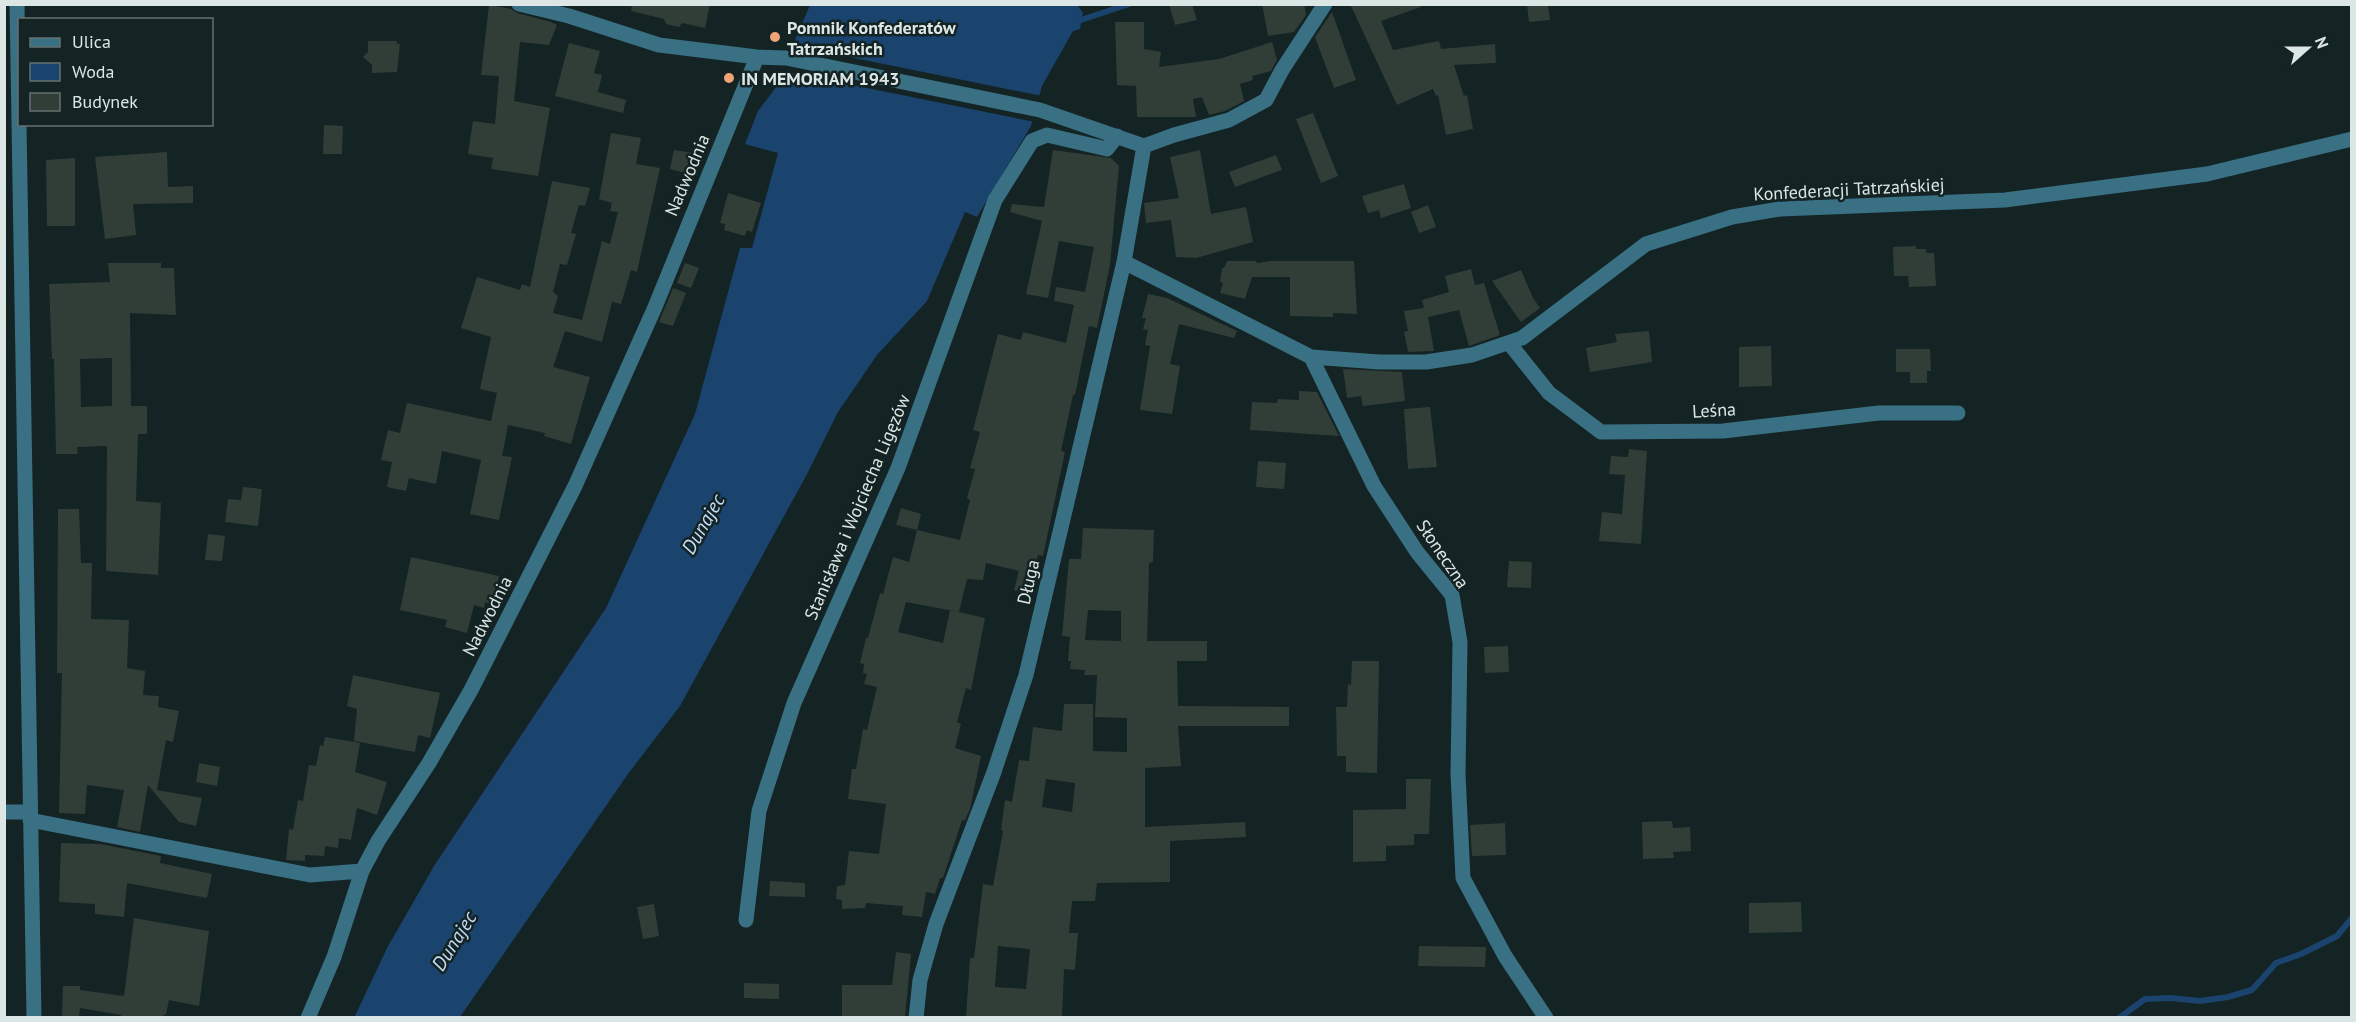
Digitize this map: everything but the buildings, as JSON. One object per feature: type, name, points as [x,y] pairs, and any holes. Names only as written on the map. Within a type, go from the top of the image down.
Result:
[{"type":"street","points":[[4,6],[15,4],[34,1017]]},
{"type":"street","points":[[519,4],[569,16],[659,45],[757,57],[786,58],[1040,110],[1144,146],[1229,120],[1266,100],[1282,70],[1325,4]]},
{"type":"street","name":"Nadwodnia","points":[[308,1017],[334,957],[362,871],[378,841],[429,764],[471,690],[575,486],[651,317],[757,57]]},
{"type":"street","name":"Stanisława i Wojciecha Ligęzów","points":[[746,920],[759,811],[794,703],[898,468],[995,200],[1032,141],[1047,135],[1107,149],[1117,136]]},
{"type":"street","name":"Konfederacji Tatrzańskiej","points":[[1311,357],[1379,362],[1426,362],[1472,356],[1522,338],[1646,244],[1732,217],[1780,209],[2004,200],[2207,174],[2352,138]]},
{"type":"street","name":"Długa","points":[[916,1017],[920,980],[936,924],[994,772],[1026,675],[1124,262],[1144,146]]},
{"type":"street","points":[[1124,262],[1311,357]]},
{"type":"street","name":"Leśna","points":[[1509,343],[1549,393],[1600,432],[1723,431],[1879,413],[1958,413]]},
{"type":"street","name":"Słoneczna","points":[[1311,357],[1374,486],[1417,552],[1452,595],[1460,642],[1458,774],[1463,878],[1504,956],[1546,1017]]},
{"type":"street","points":[[4,812],[310,876],[362,871]]},
{"type":"water","name":"Dunajec","points":[[810,5],[1077,5],[1083,13],[1080,29],[1073,31],[1042,86],[1031,126],[977,217],[965,212],[927,301],[877,355],[838,412],[806,476],[680,706],[628,774],[460,1017],[354,1018],[387,948],[434,866],[606,608],[695,414],[740,248],[752,248],[778,153],[745,144],[758,111],[783,78],[793,45]]},
{"type":"pier","points":[[790,45],[1042,96],[1035,122],[783,71]]},
{"type":"waterway","points":[[1075,22],[1129,4]]},
{"type":"waterway","points":[[2119,1018],[2145,999],[2171,998],[2200,1001],[2228,997],[2252,990],[2276,963],[2301,954],[2337,936],[2352,918]]},
{"type":"place","name":"Pomnik Konfederatów Tatrzańskich","points":[[775,37]]},
{"type":"place","name":"IN MEMORIAM 1943","points":[[729,78]]}]
